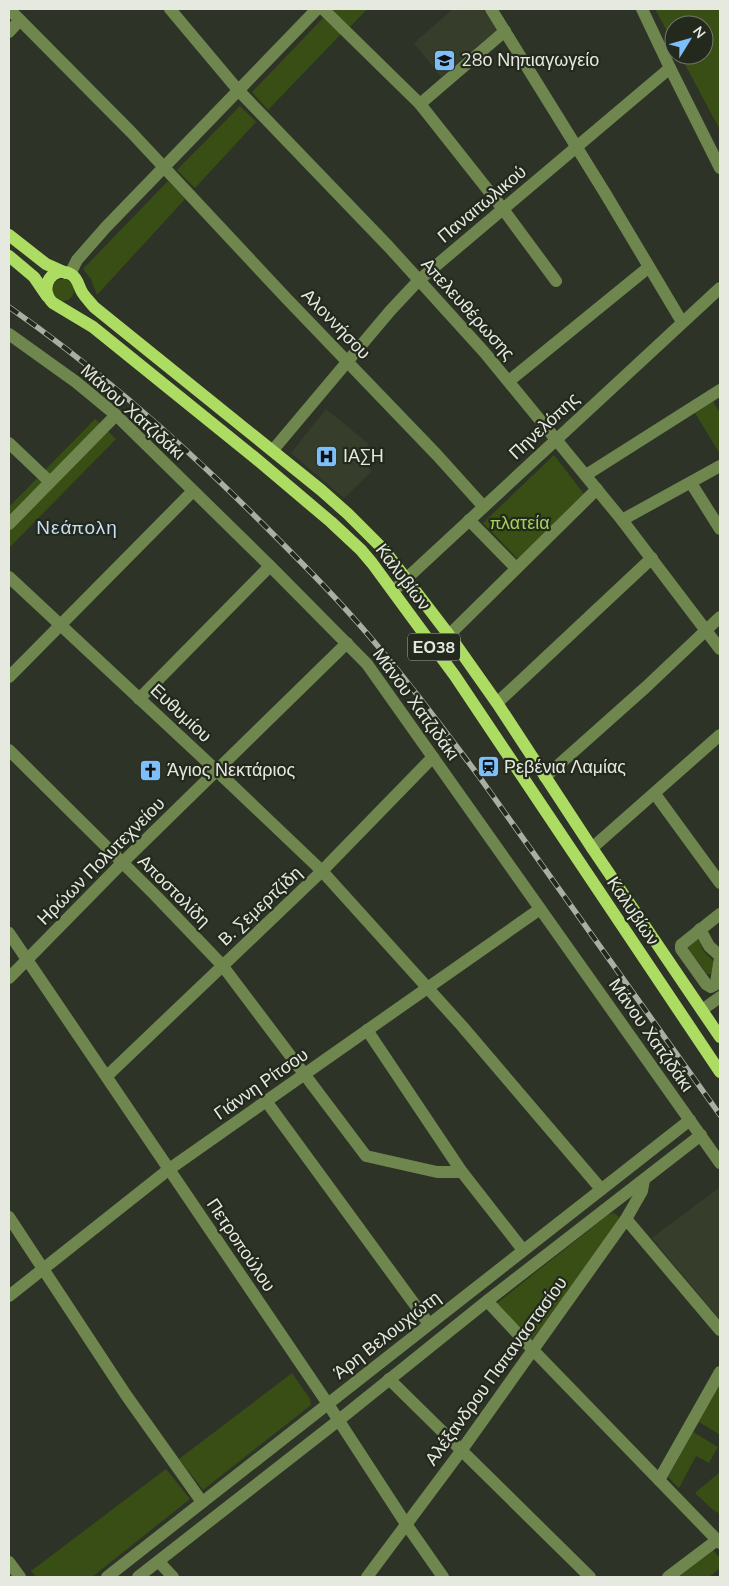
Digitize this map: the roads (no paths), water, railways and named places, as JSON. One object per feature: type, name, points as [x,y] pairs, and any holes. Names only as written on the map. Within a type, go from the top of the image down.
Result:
[{"type":"main road","name":"ΕΟ38","points":[[9,235],[46,264],[68,273],[77,280],[80,286]]},
{"type":"main road","name":"Καλυβίων","points":[[9,256],[34,277],[53,302],[93,327],[294,490],[361,550],[455,676],[720,1072]]},
{"type":"main road","points":[[68,273],[57,273],[49,279],[46,288],[53,302],[69,305],[75,302],[79,296],[80,286]]},
{"type":"main road","name":"Καλυβίων","points":[[80,286],[88,300],[98,311],[273,450],[348,514],[384,550],[497,703],[592,848],[720,1037]]},
{"type":"street","name":"Αλοννήσου","points":[[9,9],[163,166],[484,506]]},
{"type":"street","name":"Απελευθέρωσης","points":[[170,9],[238,90],[419,280],[509,381],[597,488],[720,649]]},
{"type":"street","points":[[68,273],[85,251],[163,166],[317,9]]},
{"type":"street","points":[[323,9],[365,48],[420,104],[503,209],[556,281]]},
{"type":"street","points":[[491,9],[577,147],[682,322]]},
{"type":"street","points":[[642,9],[720,168]]},
{"type":"street","points":[[9,32],[20,20]]},
{"type":"street","points":[[420,104],[505,30]]},
{"type":"street","name":"Παναιτωλικού","points":[[273,450],[390,311],[419,280],[670,68]]},
{"type":"street","points":[[509,381],[649,267]]},
{"type":"street","name":"Πηνελόπης","points":[[392,591],[720,288]]},
{"type":"street","name":"Μάνου Χατζιδάκι","points":[[9,334],[76,382],[116,415],[367,664],[720,1163]]},
{"type":"street","points":[[586,475],[720,390]]},
{"type":"street","points":[[9,524],[116,415]]},
{"type":"street","points":[[9,443],[50,482]]},
{"type":"street","points":[[622,520],[720,466]]},
{"type":"street","points":[[691,482],[720,529]]},
{"type":"street","points":[[449,636],[597,488]]},
{"type":"street","points":[[9,677],[193,491]]},
{"type":"street","points":[[469,520],[516,568]]},
{"type":"street","points":[[497,703],[652,558]]},
{"type":"street","points":[[139,699],[270,566]]},
{"type":"street","name":"Ευθυμίου","points":[[9,577],[322,871],[507,1078],[601,1190]]},
{"type":"street","points":[[545,776],[646,687],[720,617]]},
{"type":"street","name":"Ηρώων Πολυτεχνείου","points":[[9,978],[122,863],[347,644]]},
{"type":"street","points":[[592,848],[720,735]]},
{"type":"street","name":"Αποστολίδη","points":[[9,750],[222,965],[366,1156],[437,1172],[462,1172]]},
{"type":"street","name":"Β. Σεμερτζίδη","points":[[107,1076],[322,871],[433,757]]},
{"type":"street","points":[[655,794],[720,882]]},
{"type":"street","name":"Γιάννη Ρίτσου","points":[[9,1296],[168,1170],[540,910]]},
{"type":"street","points":[[700,929],[710,946],[720,957],[716,982],[711,987],[706,984],[681,949],[681,945],[700,929],[720,914]]},
{"type":"street","name":"Πετροπούλου","points":[[9,933],[339,1420],[441,1576]]},
{"type":"street","points":[[702,1010],[720,997]]},
{"type":"street","points":[[367,1030],[462,1172],[522,1250]]},
{"type":"street","points":[[266,1101],[429,1324]]},
{"type":"street","name":"Άρη Βελουχιώτη","points":[[107,1577],[690,1120]]},
{"type":"street","name":"Άρη Βελουχιώτη","points":[[138,1577],[339,1420],[487,1301],[701,1135]]},
{"type":"street","name":"Αλέξανδρου Παπαναστασίου","points":[[368,1577],[461,1451],[626,1219],[642,1191],[644,1180]]},
{"type":"street","points":[[9,1217],[42,1270],[126,1395],[202,1502]]},
{"type":"street","points":[[626,1219],[720,1330]]},
{"type":"street","points":[[487,1301],[719,1542],[668,1577]]},
{"type":"street","points":[[659,1480],[720,1372]]},
{"type":"street","points":[[389,1379],[590,1577]]},
{"type":"street","points":[[9,1562],[20,1577]]},
{"type":"street","points":[[159,1562],[173,1577]]},
{"type":"railway","points":[[9,307],[77,357],[173,438],[279,540],[363,628],[415,692],[478,775],[720,1115]]},
{"type":"place","name":"28ο Νηπιαγωγείο","points":[[445,60]]},
{"type":"place","name":"ΙΑΣΗ","points":[[327,456]]},
{"type":"place","name":"Ρεβένια Λαμίας","points":[[488,767]]},
{"type":"place","name":"Άγιος Νεκτάριος","points":[[151,770]]},
{"type":"district","name":"Νεάπολη","points":[[77,527]]},
{"type":"park label","name":"πλατεία","points":[[520,523]]}]
